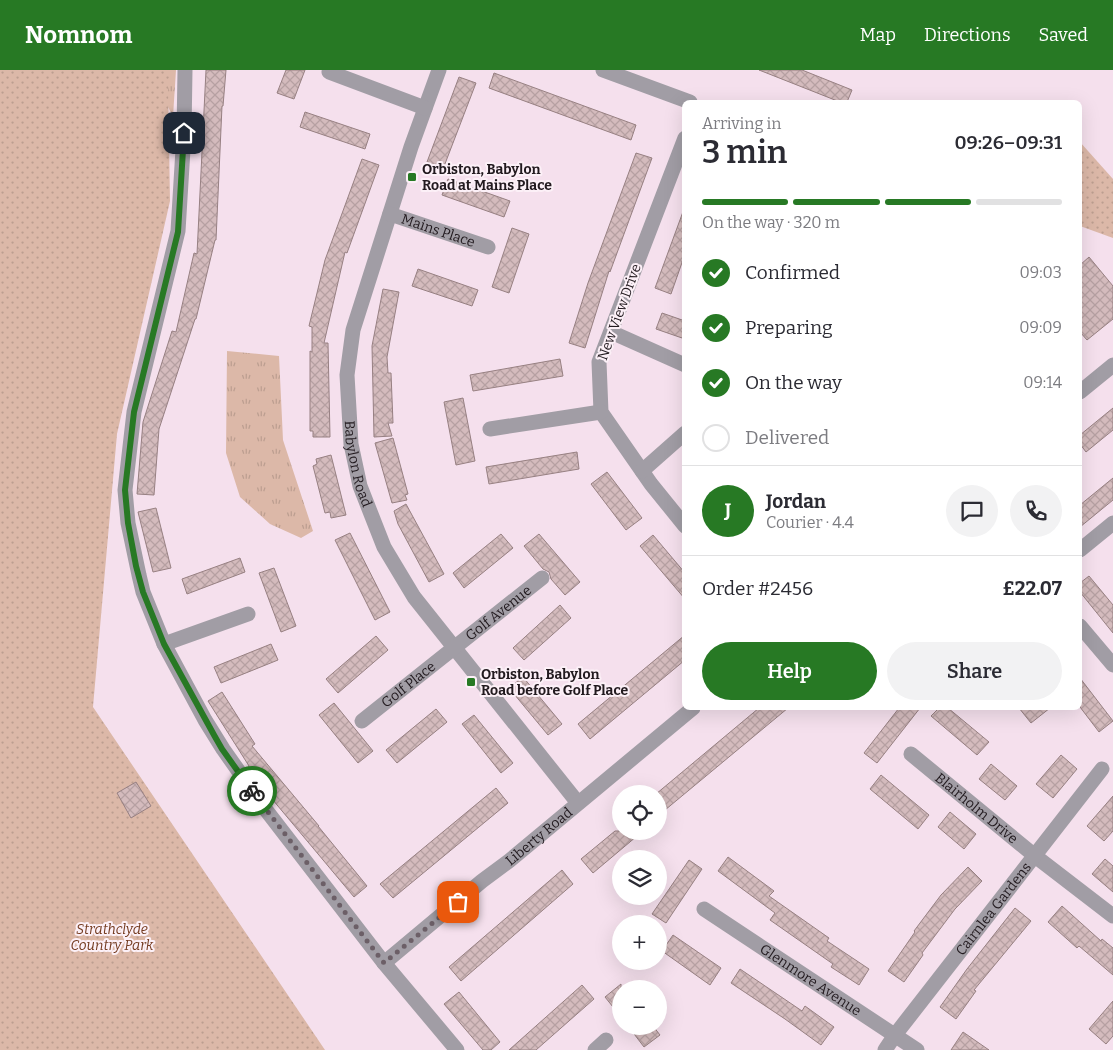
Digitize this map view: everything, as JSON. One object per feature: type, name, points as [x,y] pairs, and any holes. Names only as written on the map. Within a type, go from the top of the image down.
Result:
[{"type":"street","points":[[185,70],[184,133],[178,232],[134,412],[125,490],[128,523],[143,592],[164,644],[222,749],[276,823],[384,963],[458,1050]]},
{"type":"street","name":"Babylon Road","points":[[439,70],[411,147],[353,330],[347,375],[351,444],[360,486],[384,547],[414,597],[578,803]]},
{"type":"street","points":[[603,70],[685,100]]},
{"type":"street","points":[[329,72],[425,108]]},
{"type":"street","name":"New View Drive","points":[[601,412],[599,362],[682,146]]},
{"type":"street","name":"Mains Place","points":[[390,214],[488,246]]},
{"type":"street","points":[[611,332],[682,364]]},
{"type":"street","points":[[1082,390],[1113,365]]},
{"type":"street","points":[[490,429],[601,412],[651,484],[682,522]]},
{"type":"street","points":[[642,471],[682,436]]},
{"type":"street","points":[[1082,548],[1113,523]]},
{"type":"street","name":"Golf Avenue","points":[[454,648],[542,578]]},
{"type":"street","points":[[164,644],[248,614]]},
{"type":"street","points":[[1082,628],[1113,664]]},
{"type":"street","name":"Golf Place","points":[[362,721],[454,648]]},
{"type":"street","name":"Liberty Road","points":[[384,963],[691,710]]},
{"type":"street","name":"Blairholm Drive","points":[[911,754],[1034,856],[1113,916]]},
{"type":"street","name":"Cairnlea Gardens","points":[[885,1050],[1102,768]]},
{"type":"street","name":"Glenmore Avenue","points":[[704,909],[917,1050]]},
{"type":"green space","name":"Strathclyde Country Park","points":[[0,70],[171,70],[168,81],[170,201],[117,434],[93,707],[325,1050],[0,1050]]},
{"type":"green space","points":[[150,70],[176,70],[173,117]]},
{"type":"green space","points":[[1082,144],[1113,179],[1113,238],[1082,227]]},
{"type":"green space","points":[[227,351],[279,356],[283,440],[313,531],[301,538],[270,524],[240,497],[226,453]]},
{"type":"building","points":[[206,70],[226,70],[222,106],[216,240],[196,319],[159,429],[154,495],[137,494],[143,422],[172,331],[176,332],[194,253],[197,254]]},
{"type":"building","points":[[286,70],[305,70],[294,99],[277,93]]},
{"type":"building","points":[[759,70],[802,70],[852,90],[848,100],[835,100]]},
{"type":"building","points":[[494,73],[636,125],[631,140],[489,88]]},
{"type":"building","points":[[459,77],[476,83],[443,169],[427,162]]},
{"type":"building","points":[[305,112],[370,134],[365,149],[300,127]]},
{"type":"building","points":[[636,153],[652,158],[609,271],[585,348],[569,343],[588,283]]},
{"type":"building","points":[[362,159],[379,165],[347,253],[345,252],[324,343],[328,343],[330,437],[313,437],[313,431],[310,431],[310,351],[312,352],[312,327],[309,326],[325,260]]},
{"type":"building","points":[[448,179],[510,201],[504,217],[442,195]]},
{"type":"building","points":[[682,214],[682,263],[671,294],[655,288]]},
{"type":"building","points":[[512,228],[529,234],[509,293],[492,287]]},
{"type":"building","points":[[1089,257],[1113,286],[1113,319],[1087,340],[1082,334],[1082,263]]},
{"type":"building","points":[[418,269],[478,290],[472,306],[412,286]]},
{"type":"building","points":[[383,289],[399,292],[387,357],[388,373],[391,373],[393,423],[388,423],[392,436],[374,437],[372,346]]},
{"type":"building","points":[[662,313],[682,320],[682,338],[656,329]]},
{"type":"building","points":[[560,359],[563,376],[473,391],[470,375]]},
{"type":"building","points":[[463,398],[475,461],[456,465],[444,402]]},
{"type":"building","points":[[1113,408],[1113,430],[1086,452],[1082,447],[1082,433]]},
{"type":"building","points":[[393,438],[408,494],[405,495],[407,500],[392,503],[375,443]]},
{"type":"building","points":[[577,452],[579,469],[489,484],[486,467]]},
{"type":"building","points":[[331,455],[346,515],[331,518],[330,512],[325,513],[313,466],[317,464],[316,459]]},
{"type":"building","points":[[607,472],[642,518],[626,530],[591,484]]},
{"type":"building","points":[[1113,478],[1113,500],[1082,525],[1082,503]]},
{"type":"building","points":[[406,504],[444,574],[429,582],[398,524],[394,511]]},
{"type":"building","points":[[156,508],[171,568],[153,572],[138,512]]},
{"type":"building","points":[[350,533],[390,612],[375,620],[335,540]]},
{"type":"building","points":[[501,534],[513,548],[464,588],[453,573]]},
{"type":"building","points":[[539,534],[580,582],[565,595],[551,579],[549,572],[543,569],[524,546]]},
{"type":"building","points":[[653,535],[682,569],[682,595],[640,546]]},
{"type":"building","points":[[240,558],[245,572],[187,594],[182,579]]},
{"type":"building","points":[[274,568],[296,626],[281,632],[259,573]]},
{"type":"building","points":[[1089,576],[1113,605],[1113,633],[1082,594],[1082,581]]},
{"type":"building","points":[[560,605],[571,618],[524,660],[513,648]]},
{"type":"building","points":[[376,636],[388,650],[338,693],[326,679]]},
{"type":"building","points":[[682,637],[682,662],[590,739],[578,724]]},
{"type":"building","points":[[271,644],[278,660],[221,683],[214,667]]},
{"type":"building","points":[[523,677],[562,724],[548,735],[509,688]]},
{"type":"building","points":[[1082,681],[1113,721],[1099,732],[1082,710]]},
{"type":"building","points":[[222,692],[255,744],[252,746],[367,886],[354,897],[248,768],[249,766],[208,701]]},
{"type":"building","points":[[334,703],[373,751],[358,763],[319,715]]},
{"type":"building","points":[[436,709],[447,722],[397,763],[386,750]]},
{"type":"building","points":[[757,710],[786,710],[667,808],[667,785]]},
{"type":"building","points":[[897,710],[918,710],[877,763],[864,753]]},
{"type":"building","points":[[937,710],[950,710],[989,742],[977,755],[931,716]]},
{"type":"building","points":[[1021,710],[1047,710],[1031,723]]},
{"type":"building","points":[[474,715],[513,763],[501,773],[462,724]]},
{"type":"building","points":[[1061,755],[1077,769],[1053,798],[1036,784]]},
{"type":"building","points":[[991,764],[1017,786],[1005,800],[979,779]]},
{"type":"building","points":[[881,775],[929,815],[918,829],[870,789]]},
{"type":"building","points":[[136,782],[151,806],[131,818],[117,793]]},
{"type":"building","points":[[496,788],[508,803],[393,898],[380,884]]},
{"type":"building","points":[[1113,796],[1113,831],[1104,841],[1087,826]]},
{"type":"building","points":[[950,812],[976,834],[964,849],[938,827]]},
{"type":"building","points":[[612,833],[612,840],[632,840],[620,850],[612,850],[612,857],[593,873],[581,859]]},
{"type":"building","points":[[728,857],[774,891],[769,896],[829,938],[827,941],[869,969],[859,985],[831,967],[833,964],[770,920],[775,913],[718,871]]},
{"type":"building","points":[[1105,859],[1113,866],[1113,892],[1092,874]]},
{"type":"building","points":[[689,860],[702,869],[667,922],[667,915],[652,914],[658,905],[667,905],[667,892]]},
{"type":"building","points":[[968,867],[982,881],[955,909],[922,953],[923,955],[904,982],[888,971],[914,931],[941,895]]},
{"type":"building","points":[[562,870],[573,884],[461,981],[449,967]]},
{"type":"building","points":[[1062,906],[1101,941],[1102,939],[1113,948],[1113,975],[1079,946],[1077,948],[1048,922]]},
{"type":"building","points":[[1015,908],[1031,921],[974,990],[976,991],[956,1019],[940,1007]]},
{"type":"building","points":[[673,935],[721,968],[710,985],[667,955],[667,944]]},
{"type":"building","points":[[740,969],[802,1011],[805,1006],[834,1027],[821,1045],[731,983]]},
{"type":"building","points":[[582,985],[594,999],[536,1050],[509,1050]]},
{"type":"building","points":[[612,991],[612,1006],[605,997]]},
{"type":"building","points":[[459,992],[500,1042],[491,1050],[483,1050],[444,1004]]},
{"type":"building","points":[[1113,1001],[1113,1036],[1106,1044],[1089,1029]]},
{"type":"building","points":[[963,1032],[989,1050],[951,1050]]},
{"type":"building","points":[[635,1035],[660,1035],[644,1047]]},
{"type":"way so far","points":[[252,791],[384,963],[458,902]]},
{"type":"place","name":"Orbiston, Babylon Road at Mains Place","points":[[412,177]]},
{"type":"place","name":"Orbiston, Babylon Road before Golf Place","points":[[471,682]]},
{"type":"route","points":[[184,133],[178,232],[134,412],[125,490],[128,523],[143,592],[164,644],[222,749],[252,791]]}]
